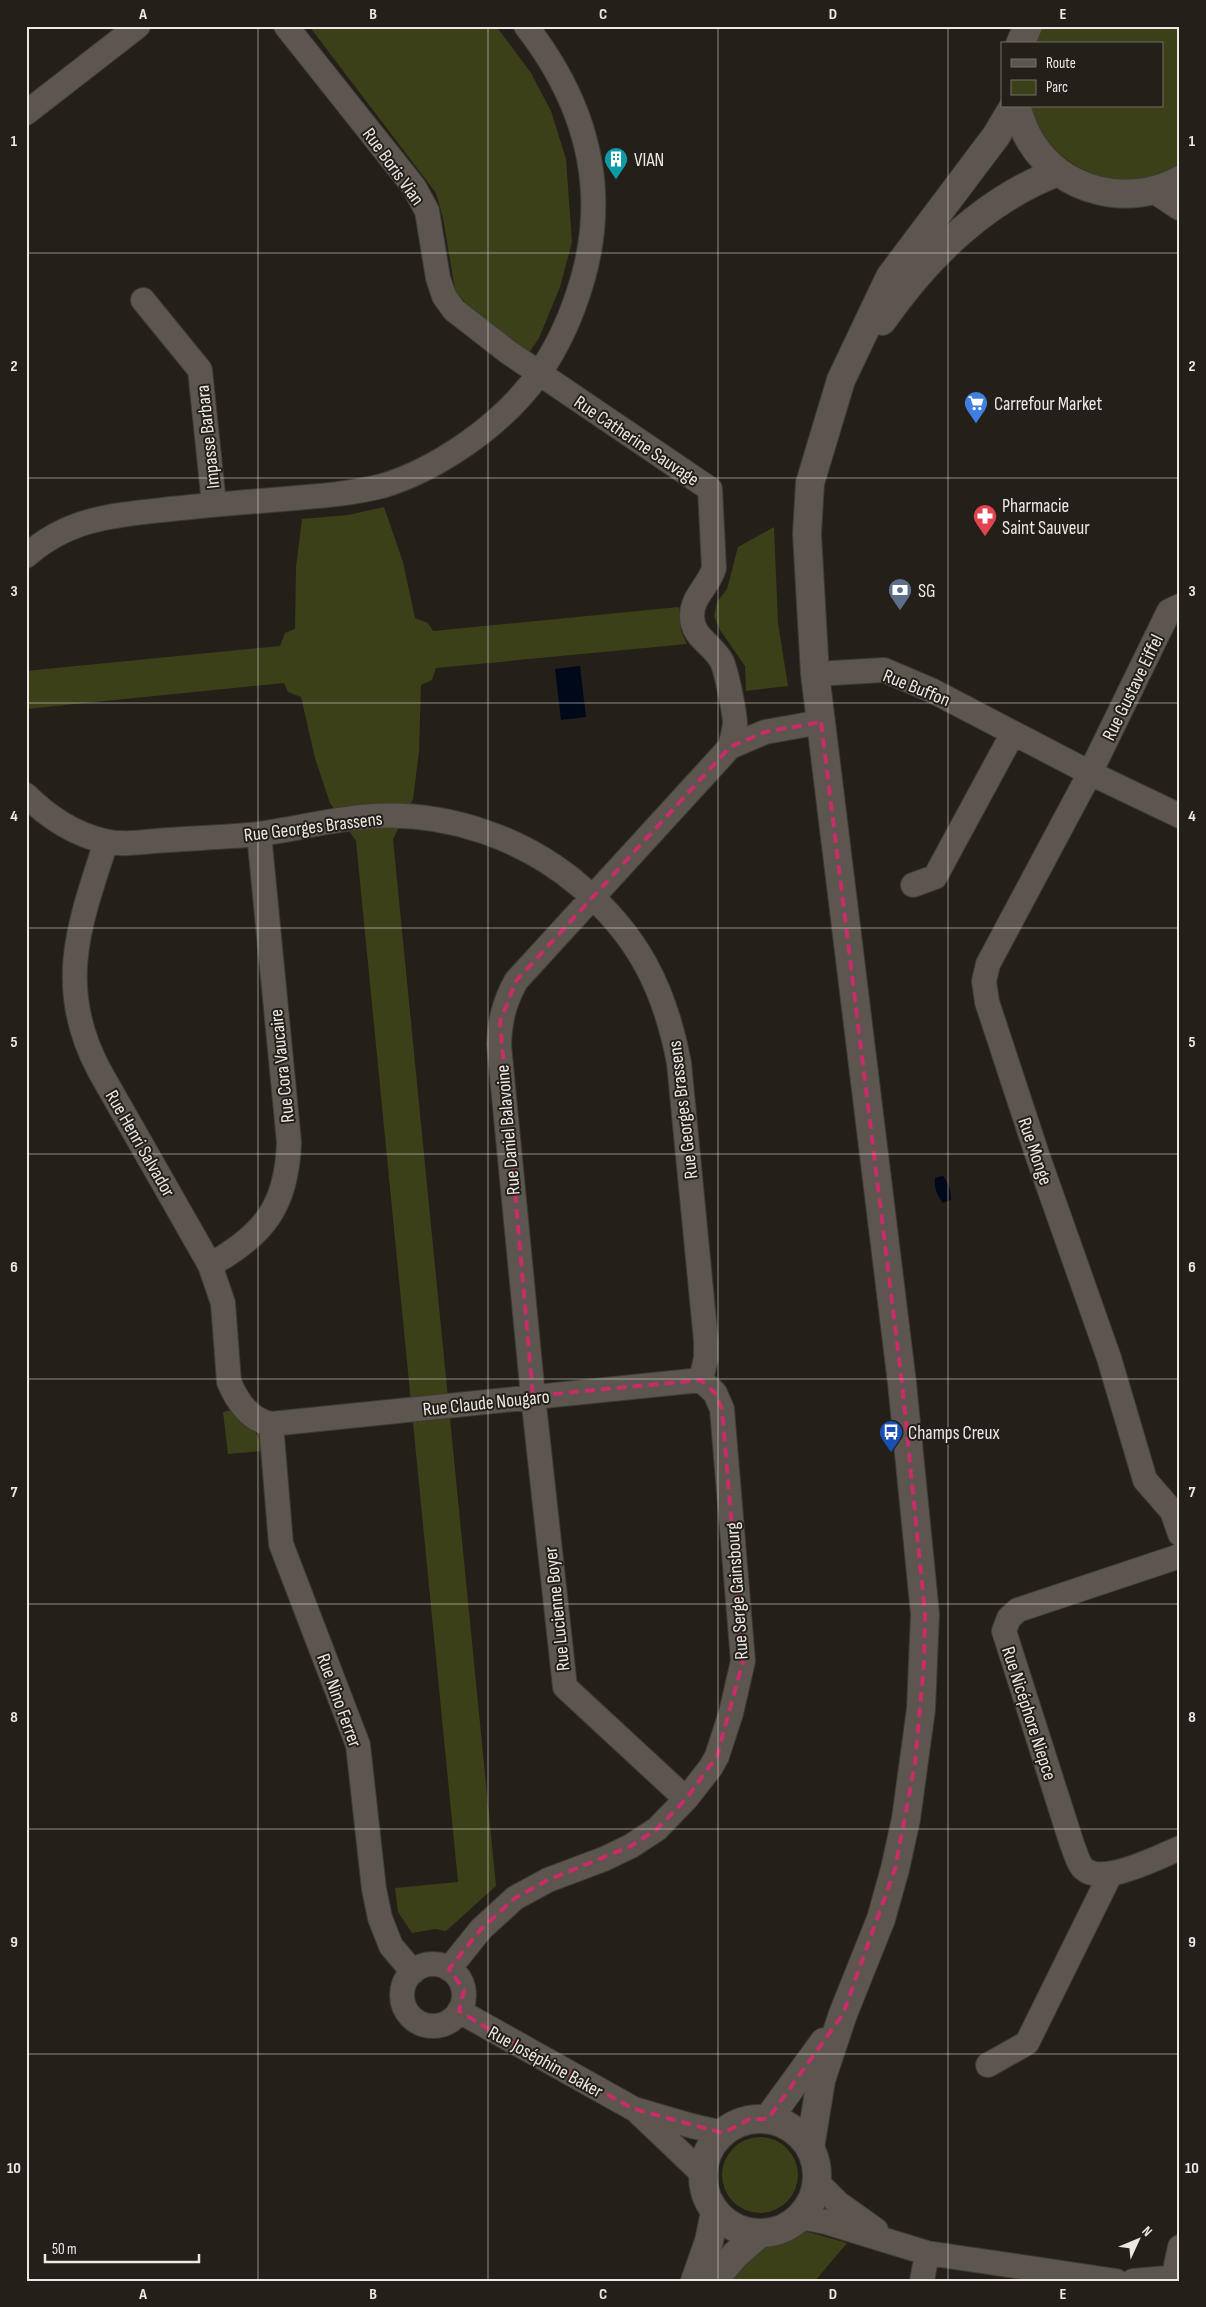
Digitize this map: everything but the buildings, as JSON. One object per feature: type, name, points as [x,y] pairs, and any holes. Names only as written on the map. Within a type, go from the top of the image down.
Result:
[{"type":"main road","points":[[1021,42],[1028,26]]},
{"type":"main road","points":[[810,2148],[821,2080],[843,2014],[881,1919],[906,1819],[921,1708],[925,1614],[902,1383],[815,674],[807,534],[810,483],[841,380],[890,276],[996,136],[1014,108]]},
{"type":"main road","points":[[1016,108],[1030,142],[1058,172],[1084,186],[1112,194],[1142,194],[1168,185],[1180,206]]},
{"type":"main road","points":[[841,380],[894,304],[930,260],[978,215],[1028,185],[1058,172]]},
{"type":"main road","points":[[768,2119],[812,2061],[843,2014]]},
{"type":"main road","points":[[750,2119],[768,2119],[784,2124],[799,2134],[810,2148],[816,2164],[817,2182],[813,2199],[800,2217],[791,2224],[776,2231],[760,2233],[743,2231],[728,2224],[715,2212],[707,2197],[703,2174],[704,2164],[710,2148],[722,2133],[734,2124],[750,2119]]},
{"type":"main road","points":[[695,2281],[709,2241],[715,2212]]},
{"type":"main road","points":[[713,2281],[735,2255],[760,2233]]},
{"type":"street","points":[[26,113],[138,26]]},
{"type":"street","name":"Rue Boris Vian","points":[[286,26],[414,187],[427,211],[438,278],[444,296],[454,310],[540,374]]},
{"type":"street","points":[[26,556],[37,547],[73,526],[111,516],[214,504],[335,494],[381,486],[408,478],[435,465],[479,435],[518,400],[540,374],[568,325],[586,264],[594,209],[591,166],[582,126],[563,84],[540,43],[526,26]]},
{"type":"street","name":"Impasse Barbara","points":[[143,300],[200,370],[214,504]]},
{"type":"street","name":"Rue Catherine Sauvage","points":[[540,374],[710,489],[714,568],[710,579],[694,602],[692,616],[696,630],[721,660],[725,669],[735,723],[730,747]]},
{"type":"street","name":"Rue Gustave Eiffel","points":[[1090,773],[1169,611],[1180,606]]},
{"type":"street","name":"Rue Buffon","points":[[815,674],[884,670],[931,690],[1090,773],[1180,816]]},
{"type":"street","points":[[594,897],[730,747],[765,732],[821,722]]},
{"type":"street","points":[[913,885],[935,877],[1013,732]]},
{"type":"street","name":"Rue Monge","points":[[1090,773],[988,964],[984,981],[985,993],[1040,1165],[1109,1358],[1145,1480],[1172,1511],[1180,1534]]},
{"type":"street","name":"Rue Georges Brassens","points":[[26,795],[40,809],[71,830],[106,842],[128,843],[259,834],[372,816],[431,818],[495,836],[536,853],[556,866],[594,897],[620,924],[642,956],[658,989],[676,1043],[706,1341],[706,1358],[701,1380]]},
{"type":"street","name":"Rue Cora Vaucaire","points":[[210,1265],[234,1252],[264,1225],[276,1206],[288,1164],[289,1142],[259,834]]},
{"type":"street","name":"Rue Henri Salvador","points":[[106,842],[75,947],[74,972],[79,1023],[88,1048],[99,1070],[210,1265],[223,1303],[229,1382],[233,1392],[253,1417],[261,1422],[271,1424]]},
{"type":"street","name":"Rue Daniel Balavoine","points":[[533,1396],[499,1044],[500,1022],[505,1001],[516,981],[594,897]]},
{"type":"street","name":"Rue Claude Nougaro","points":[[271,1424],[701,1380]]},
{"type":"street","name":"Rue Serge Gainsbourg","points":[[449,1969],[480,1929],[515,1898],[548,1880],[604,1860],[631,1846],[657,1829],[686,1799],[717,1756],[731,1713],[743,1661],[722,1409],[715,1393],[701,1380]]},
{"type":"street","name":"Rue Lucienne Boyer","points":[[533,1396],[565,1687],[686,1799]]},
{"type":"street","name":"Rue Nino Ferrer","points":[[271,1424],[281,1544],[358,1745],[374,1889],[380,1918],[391,1946],[413,1972]]},
{"type":"street","name":"Rue Nicéphore Niepce","points":[[1110,1875],[1096,1874],[1083,1868],[1072,1844],[1004,1631],[1008,1618],[1018,1610],[1180,1556]]},
{"type":"street","points":[[988,2065],[1027,2043],[1110,1875],[1180,1848]]},
{"type":"street","points":[[428,1964],[438,1964],[449,1969],[455,1973],[464,1990],[464,2000],[459,2011],[448,2023],[438,2026],[428,2026],[411,2017],[402,2000],[402,1990],[405,1981],[413,1972],[428,1964]]},
{"type":"street","name":"Rue Joséphine Baker","points":[[459,2011],[634,2109],[722,2133]]},
{"type":"street","name":"Rue Joséphine Baker","points":[[634,2109],[703,2174]]},
{"type":"street","points":[[817,2182],[845,2209],[899,2244]]},
{"type":"street","points":[[800,2217],[927,2253],[1116,2281]]},
{"type":"street","points":[[1133,2281],[1179,2278],[1176,2265],[1180,2247]]},
{"type":"street","points":[[922,2281],[927,2253]]},
{"type":"highlighted area","points":[[821,722],[902,1383],[925,1614],[924,1663],[915,1764],[895,1869],[843,2014],[768,2119],[750,2119],[723,2133],[634,2109],[502,2037],[459,2011],[464,1990],[449,1969],[481,1929],[515,1898],[548,1880],[631,1846],[657,1829],[686,1799],[717,1756],[743,1661],[722,1409],[715,1393],[701,1380],[533,1396],[500,1022],[516,981],[730,747],[765,732]]},
{"type":"green space","points":[[309,26],[496,26],[531,73],[551,111],[566,159],[572,242],[560,287],[539,338],[529,353],[469,307],[455,290],[443,218],[436,193]]},
{"type":"green space","points":[[1044,26],[1180,26],[1180,164],[1158,175],[1135,180],[1112,179],[1091,173],[1071,162],[1053,147],[1040,128],[1031,108],[1164,108],[1164,42],[1035,42]]},
{"type":"green space","points":[[384,507],[403,562],[415,618],[428,623],[433,631],[679,607],[681,631],[687,644],[436,668],[432,680],[421,685],[419,751],[413,799],[393,839],[496,1886],[446,1931],[435,1929],[412,1933],[398,1912],[395,1888],[458,1882],[356,841],[330,803],[315,758],[301,697],[288,692],[284,683],[26,709],[26,671],[280,646],[285,633],[295,629],[296,567],[302,519],[348,515]]},
{"type":"green space","points":[[774,527],[778,623],[788,686],[746,691],[745,666],[720,630],[714,616],[717,602],[727,589],[738,547]]},
{"type":"green space","points":[[235,1409],[256,1432],[263,1451],[228,1454],[223,1412]]},
{"type":"green space","points":[[760,2137],[774,2140],[787,2148],[795,2161],[798,2175],[795,2189],[787,2202],[774,2210],[760,2213],[746,2210],[733,2202],[725,2189],[722,2175],[725,2161],[733,2148],[746,2140]]},
{"type":"green space","points":[[798,2229],[847,2243],[815,2281],[732,2281],[756,2249]]},
{"type":"water","points":[[580,666],[586,717],[561,720],[555,669]]},
{"type":"water","points":[[943,1176],[951,1193],[951,1200],[943,1203],[936,1191],[935,1178]]},
{"type":"place","name":"VIAN","points":[[616,180]]},
{"type":"place","name":"Carrefour Market","points":[[976,424]]},
{"type":"place","name":"Pharmacie Saint Sauveur","points":[[985,537]]},
{"type":"place","name":"SG","points":[[900,611]]},
{"type":"place","name":"Champs Creux","points":[[891,1453]]}]
